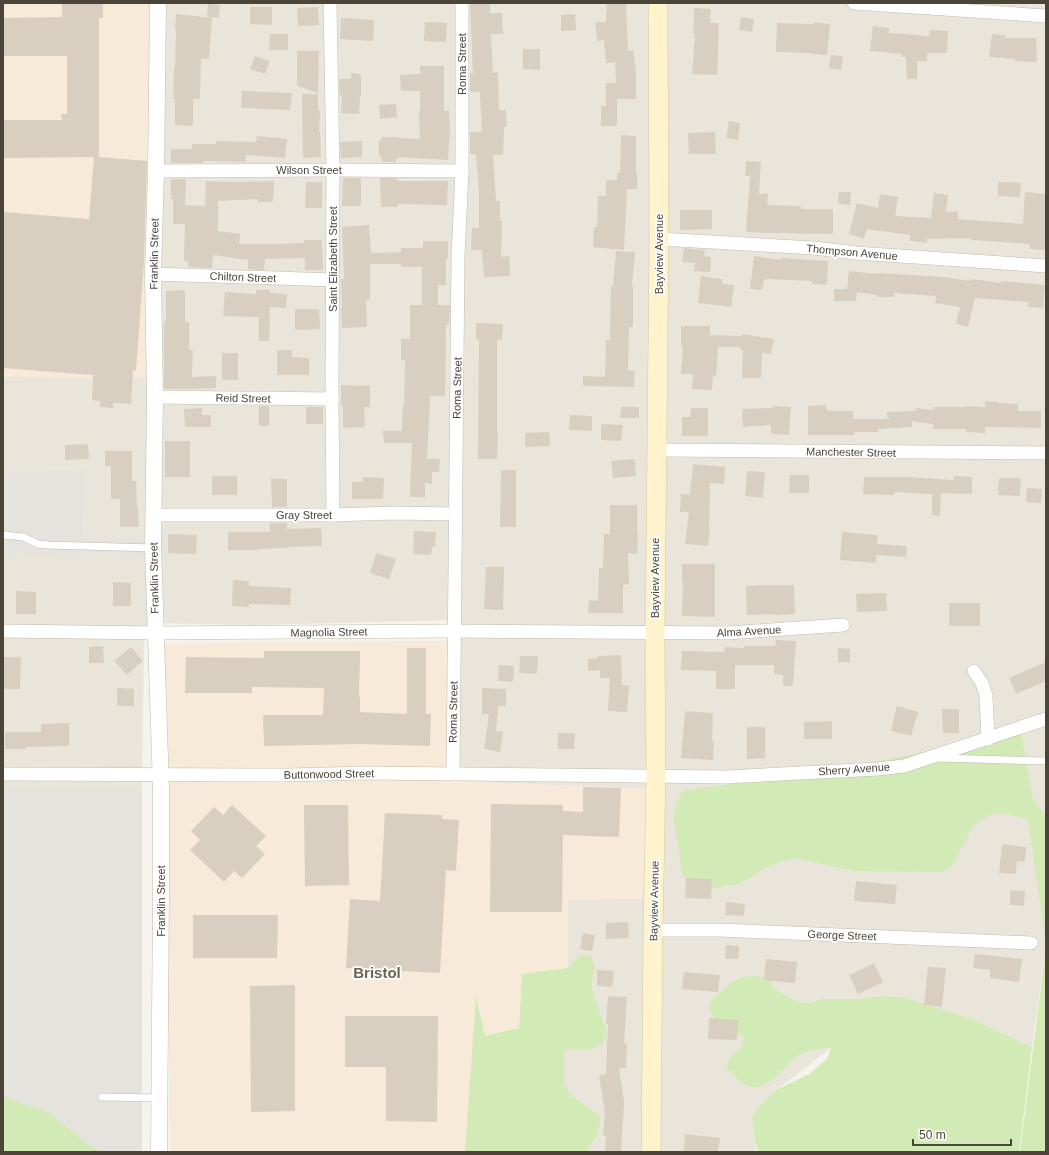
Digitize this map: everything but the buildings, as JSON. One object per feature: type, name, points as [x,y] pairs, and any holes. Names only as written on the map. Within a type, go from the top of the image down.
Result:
[{"type":"main road","name":"Bayview Avenue","points":[[651,1152],[656,776],[656,450],[659,239],[658,3]]},
{"type":"street","name":"Franklin Street","points":[[158,3],[153,274],[155,398],[153,548],[160,775],[161,892],[159,1152]]},
{"type":"street","name":"Saint Elizabeth Street","points":[[330,3],[333,170],[333,515]]},
{"type":"street","name":"Roma Street","points":[[453,774],[458,256],[462,171],[462,3]]},
{"type":"street","points":[[854,3],[1046,16]]},
{"type":"street","name":"Wilson Street","points":[[156,171],[462,171]]},
{"type":"street","name":"Thompson Avenue","points":[[659,239],[814,248],[856,253],[1046,266]]},
{"type":"street","name":"Chilton Street","points":[[153,274],[333,280]]},
{"type":"street","name":"Reid Street","points":[[155,398],[332,399]]},
{"type":"street","name":"Manchester Street","points":[[656,450],[1046,453]]},
{"type":"street","name":"Gray Street","points":[[154,515],[333,515],[394,513],[455,514]]},
{"type":"street","name":"Alma Avenue","points":[[655,633],[727,633],[843,625]]},
{"type":"street","name":"Magnolia Street","points":[[3,632],[156,634],[454,631],[655,633]]},
{"type":"street","points":[[974,671],[982,683],[986,695],[988,739]]},
{"type":"street","name":"Sherry Avenue","points":[[656,776],[726,777],[878,769],[904,766],[1046,719]]},
{"type":"street","name":"Buttonwood Street","points":[[3,774],[289,775],[365,773],[656,776]]},
{"type":"street","name":"George Street","points":[[653,930],[719,930],[1031,943]]},
{"type":"lane","points":[[3,535],[23,537],[38,544],[48,545],[153,548]]},
{"type":"lane","points":[[928,758],[1046,761]]},
{"type":"lane","points":[[102,1097],[160,1098]]},
{"type":"shaded area","points":[[3,3],[150,3],[148,378],[3,377]]},
{"type":"shaded area","points":[[150,3],[1046,3],[1046,946],[1032,1047],[975,1020],[903,997],[881,996],[856,999],[821,999],[809,1003],[797,1002],[776,990],[769,980],[744,1037],[741,1048],[731,1056],[767,1084],[797,1057],[807,1051],[831,1048],[776,1090],[758,1107],[752,1117],[756,1152],[586,1152],[596,1140],[600,1116],[570,1094],[564,1082],[564,1050],[590,1050],[607,1033],[593,993],[592,981],[595,968],[580,955],[568,968],[568,900],[651,789],[453,781],[455,620],[254,625],[148,623],[144,640],[142,789],[3,789],[3,555],[146,555],[147,539],[83,539],[85,469],[3,471],[3,377],[148,378]]},
{"type":"shaded area","points":[[85,469],[83,539],[147,539],[147,555],[3,555],[3,471]]},
{"type":"shaded area","points":[[451,641],[453,781],[651,789],[650,899],[568,900],[568,968],[522,974],[519,1028],[485,1037],[476,998],[465,1152],[170,1152],[164,643]]},
{"type":"shaded area","points":[[3,789],[142,789],[142,1152],[103,1152],[86,1143],[49,1112],[3,1097]]},
{"type":"green space","points":[[1021,732],[1032,796],[1046,817],[1046,944],[1028,819],[1005,814],[993,814],[982,819],[972,828],[953,864],[943,872],[854,871],[794,858],[771,865],[739,884],[715,888],[690,883],[682,873],[673,813],[682,791],[875,762]]},
{"type":"green space","points":[[1046,947],[1046,1152],[1020,1152]]},
{"type":"green space","points":[[580,955],[592,957],[595,968],[592,981],[593,993],[607,1033],[602,1044],[590,1050],[564,1050],[564,1082],[570,1094],[600,1116],[598,1132],[595,1139],[586,1152],[465,1152],[476,996],[485,1036],[519,1028],[522,974],[568,968]]},
{"type":"green space","points":[[759,976],[769,980],[776,990],[797,1002],[809,1003],[821,999],[856,999],[881,996],[903,997],[975,1020],[1032,1047],[1019,1152],[758,1152],[755,1142],[752,1117],[758,1107],[776,1090],[809,1074],[827,1059],[831,1048],[805,1052],[792,1061],[774,1079],[760,1087],[752,1087],[737,1079],[726,1067],[731,1056],[741,1048],[744,1037],[733,1033],[712,1016],[709,1003],[734,980],[745,977]]},
{"type":"green space","points":[[3,1097],[49,1112],[86,1143],[103,1152],[3,1152]]},
{"type":"district","name":"Bristol","points":[[377,972]]}]
